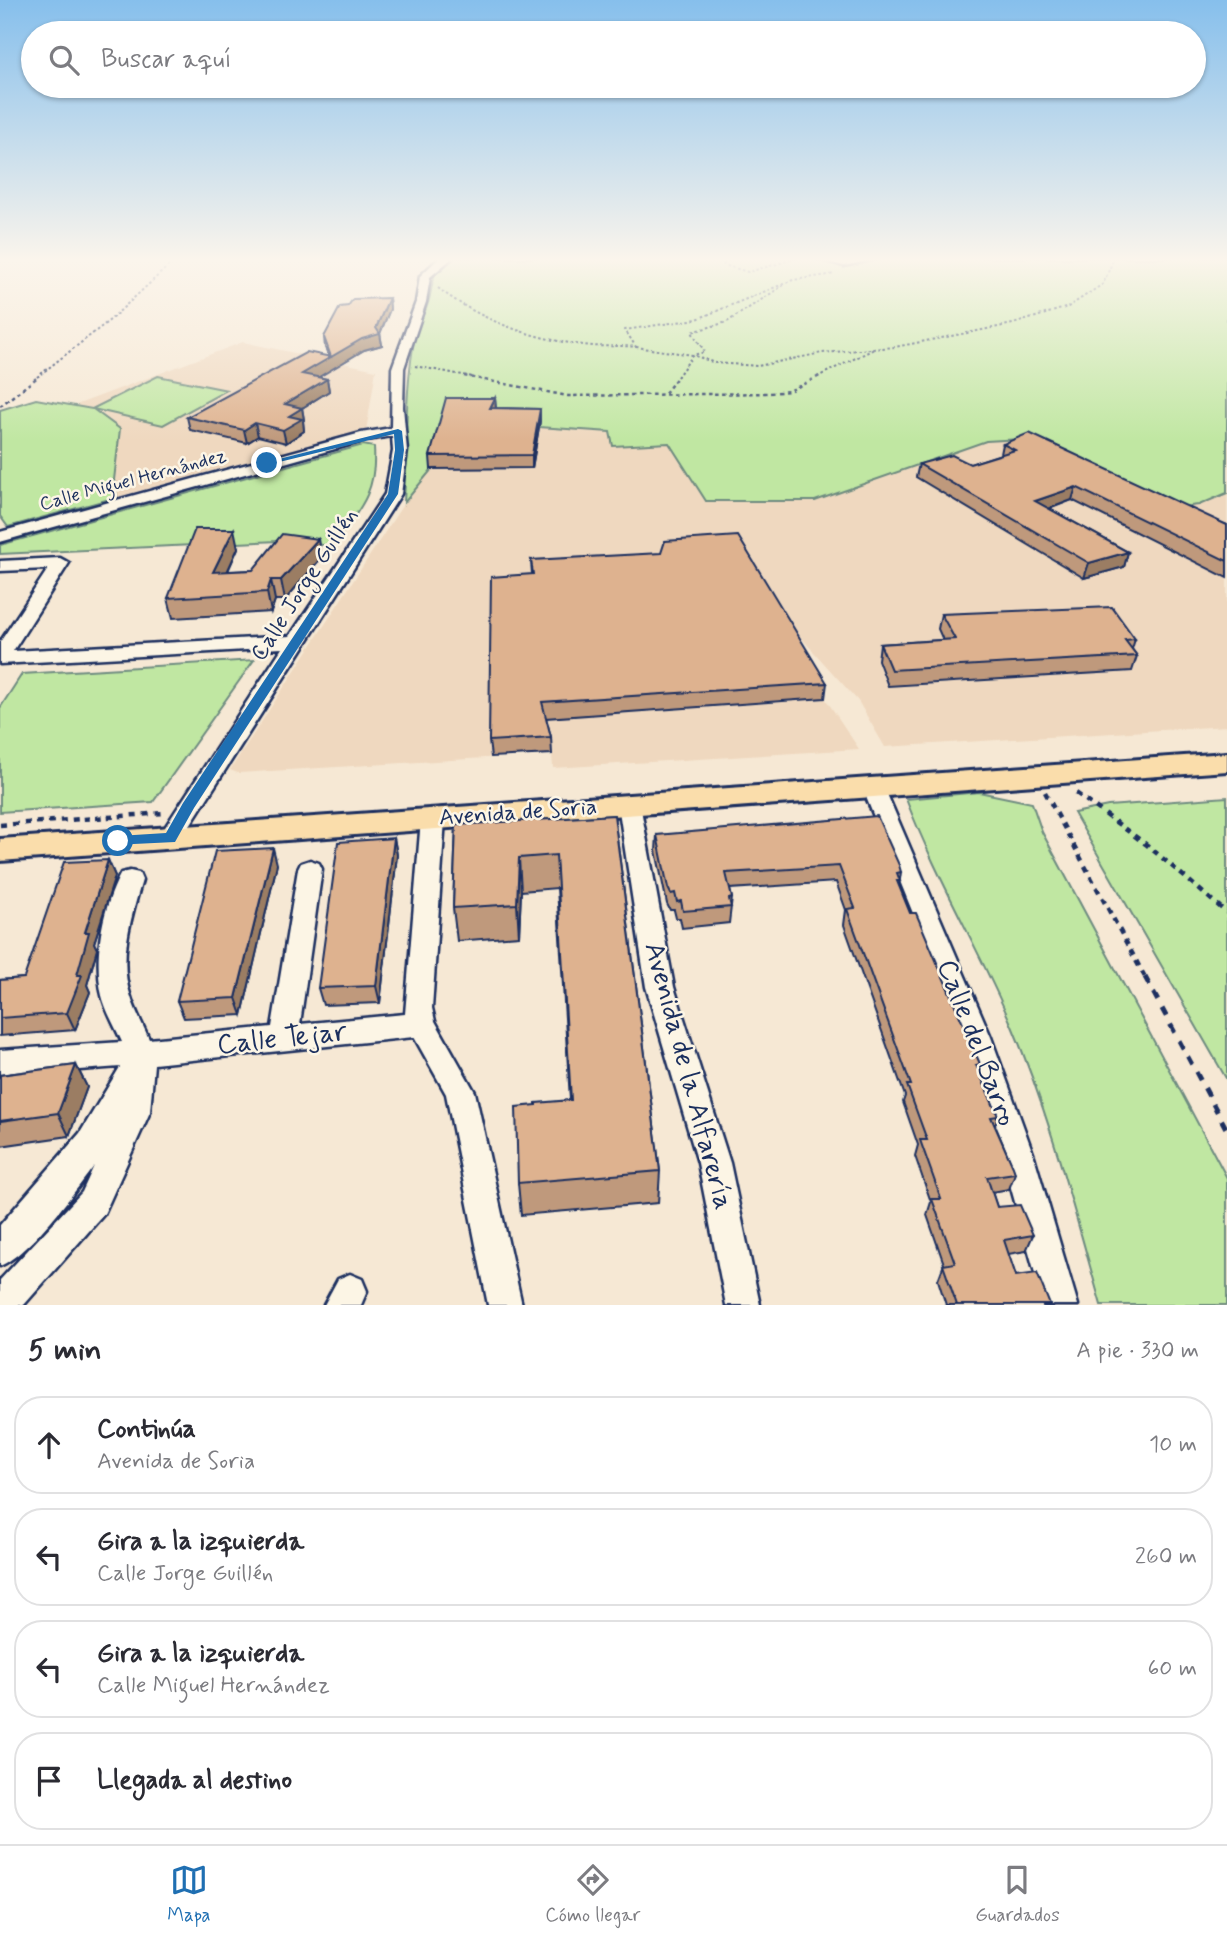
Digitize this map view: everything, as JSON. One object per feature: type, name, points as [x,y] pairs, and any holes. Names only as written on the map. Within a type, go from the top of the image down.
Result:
[{"type":"main road","name":"Avenida de Soria","points":[[0,850],[170,826],[433,819],[1227,762]]},
{"type":"street","name":"Calle Jorge Guillén","points":[[170,826],[188,806],[393,494],[400,450],[396,407],[399,363],[414,319]]},
{"type":"street","name":"Calle Miguel Hernández","points":[[0,537],[366,436],[398,431]]},
{"type":"street","points":[[0,566],[60,564],[0,658]]},
{"type":"street","points":[[0,658],[298,641]]},
{"type":"street","name":"Calle del Barro","points":[[873,787],[977,1037],[1018,1156],[1061,1305]]},
{"type":"street","name":"Avenida de la Alfarería","points":[[629,804],[660,987],[714,1163],[743,1305]]},
{"type":"street","points":[[433,819],[418,1007],[422,1024],[460,1092],[505,1305]]},
{"type":"street","points":[[284,1038],[310,869]]},
{"type":"street","points":[[1,1305],[93,1203],[135,1112],[141,1054],[115,992],[115,931],[130,880]]},
{"type":"street","name":"Calle Tejar","points":[[0,1063],[141,1054],[422,1024]]},
{"type":"street","points":[[0,1249],[94,1144],[115,1112],[141,1054]]},
{"type":"path","points":[[0,406],[111,319]]},
{"type":"path","points":[[490,319],[510,328],[594,346],[636,347],[693,355],[715,363],[758,366],[807,355],[895,348],[1031,319]]},
{"type":"path","points":[[636,347],[625,330],[697,319]]},
{"type":"path","points":[[665,393],[693,355],[705,352],[692,332],[732,319]]},
{"type":"path","points":[[399,363],[568,396],[789,391],[876,348]]},
{"type":"path","points":[[1044,774],[1147,845],[1227,912]]},
{"type":"path","points":[[1044,774],[1227,1130]]},
{"type":"path","points":[[0,824],[170,826]]},
{"type":"shaded area","points":[[243,342],[376,370],[366,431],[117,497],[114,480],[120,429],[98,411],[76,405]]},
{"type":"shaded area","points":[[447,410],[540,427],[610,432],[613,446],[669,443],[706,501],[815,501],[986,441],[1037,438],[1199,505],[1227,493],[1227,726],[885,747],[858,701],[768,601],[825,698],[859,749],[553,768],[552,754],[238,773],[230,770],[404,503],[431,469]]},
{"type":"green space","points":[[421,319],[1227,319],[1227,493],[1199,505],[1172,508],[1037,438],[986,441],[815,501],[706,501],[669,443],[613,446],[610,432],[539,427],[447,411],[432,469],[404,503],[408,395],[412,352]]},
{"type":"green space","points":[[158,376],[227,390],[163,425],[93,409],[120,429],[114,480],[117,497],[8,527],[0,516],[0,410],[36,399],[92,409]]},
{"type":"green space","points":[[363,445],[374,447],[373,477],[364,501],[333,546],[278,541],[0,554],[0,545]]},
{"type":"green space","points":[[254,660],[153,802],[0,812],[0,708],[22,674]]},
{"type":"green space","points":[[979,792],[1032,803],[1042,832],[1227,1178],[1227,1305],[1101,1305],[1061,1164],[1026,1060],[906,799]]},
{"type":"green space","points":[[1227,797],[1227,1080],[1074,813],[1108,806]]},
{"type":"building","points":[[334,319],[380,319],[376,328],[380,334],[362,339],[302,374],[327,379],[285,404],[302,408],[289,416],[302,419],[283,430],[255,423],[244,430],[187,417],[307,352],[331,357],[324,337]]},
{"type":"building","points":[[446,398],[495,398],[490,408],[540,409],[532,455],[430,456]]},
{"type":"building","points":[[1029,433],[1227,525],[1227,561],[1076,487],[1035,501],[1128,552],[1089,563],[919,464],[952,455],[970,464],[1015,450],[1003,444]]},
{"type":"building","points":[[195,529],[234,529],[213,572],[253,570],[282,534],[318,539],[281,580],[271,580],[267,592],[168,598]]},
{"type":"building","points":[[738,536],[827,683],[542,702],[551,737],[489,741],[491,577],[533,574],[531,560],[661,553],[665,541]]},
{"type":"building","points":[[1112,607],[1135,639],[1125,640],[1137,656],[891,670],[880,644],[955,639],[941,614]]},
{"type":"building","points":[[614,815],[660,1171],[518,1183],[516,1107],[571,1100],[556,855],[519,858],[517,904],[453,908],[456,825]]},
{"type":"building","points":[[877,816],[899,865],[901,872],[897,873],[900,881],[897,881],[910,913],[916,913],[980,1064],[976,1065],[998,1116],[991,1117],[1015,1173],[987,1177],[997,1207],[1020,1205],[1033,1235],[1004,1240],[1016,1276],[1037,1273],[1050,1305],[957,1305],[943,1265],[955,1263],[932,1199],[941,1199],[920,1140],[927,1140],[907,1085],[911,1085],[847,909],[855,908],[839,866],[726,873],[732,898],[729,899],[731,907],[683,911],[681,901],[677,902],[675,893],[671,894],[668,888],[657,835]]},
{"type":"building","points":[[394,838],[376,986],[318,988],[338,842]]},
{"type":"building","points":[[273,848],[236,998],[177,1001],[215,851]]},
{"type":"building","points":[[108,860],[85,932],[89,932],[77,975],[82,975],[67,1013],[0,1018],[0,980],[24,978],[64,862]]},
{"type":"building","points":[[76,1065],[58,1113],[0,1121],[0,1075]]},
{"type":"route","points":[[118,841],[170,838],[188,806],[393,494],[400,450],[398,431],[366,436],[267,463]]}]
